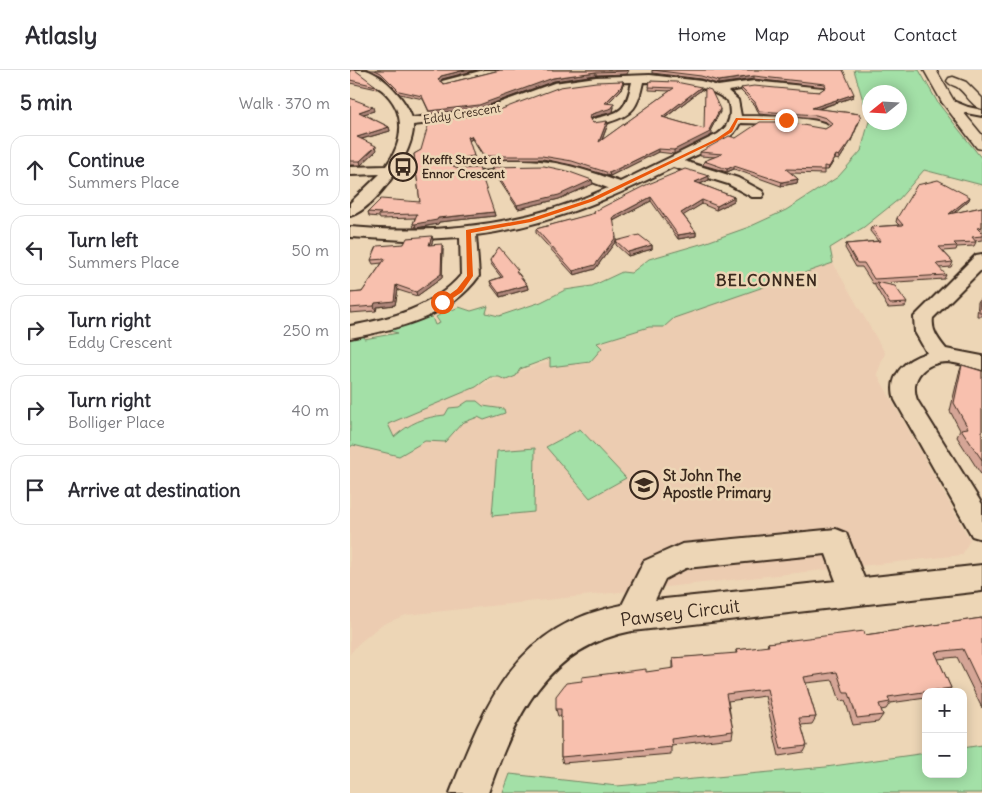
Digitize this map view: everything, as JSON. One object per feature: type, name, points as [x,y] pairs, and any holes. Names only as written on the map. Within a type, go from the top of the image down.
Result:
[{"type":"main road","points":[[932,75],[948,102],[982,144]]},
{"type":"main road","points":[[950,76],[981,112]]},
{"type":"street","points":[[446,83],[496,70]]},
{"type":"street","points":[[350,211],[364,199],[390,170],[403,149],[407,122],[404,110],[397,99],[364,71]]},
{"type":"street","name":"Eddy Crescent","points":[[407,122],[490,111],[515,103],[553,86],[599,79],[679,80],[699,83],[718,89]]},
{"type":"street","points":[[598,122],[620,116],[630,108],[638,79]]},
{"type":"street","points":[[718,89],[743,84],[759,84],[819,90]]},
{"type":"street","points":[[350,232],[400,235],[468,231],[515,224],[557,213],[592,200],[727,134],[735,125],[736,119],[732,99],[718,89]]},
{"type":"street","points":[[948,102],[981,112]]},
{"type":"street","points":[[967,127],[968,114],[981,112]]},
{"type":"street","points":[[736,119],[786,120],[825,127]]},
{"type":"street","points":[[672,162],[733,182],[756,194]]},
{"type":"street","points":[[461,167],[515,163],[548,164],[573,170],[619,187]]},
{"type":"street","points":[[350,171],[390,170]]},
{"type":"street","points":[[350,332],[422,312],[458,292],[470,276],[468,231]]},
{"type":"street","points":[[940,356],[924,331],[922,324],[924,317],[982,260]]},
{"type":"street","points":[[982,363],[940,356],[926,360],[909,373],[904,381],[902,390],[906,400],[982,528]]},
{"type":"street","points":[[632,617],[654,570],[682,556],[836,542],[855,592]]},
{"type":"street","name":"Pawsey Circuit","points":[[469,793],[500,714],[510,696],[536,665],[565,640],[598,625],[632,617],[982,578]]},
{"type":"shaded area","name":"St John The Apostle Primary","points":[[833,263],[885,353],[877,374],[970,540],[962,555],[406,615],[381,625],[358,644],[350,654],[350,430]]},
{"type":"green space","points":[[854,70],[919,70],[938,103],[982,159],[982,185],[924,170],[899,199],[864,227],[830,248],[833,263],[674,318],[664,327],[649,327],[597,343],[602,348],[590,362],[550,367],[550,358],[520,369],[516,376],[506,380],[499,377],[490,377],[476,387],[388,424],[394,437],[412,424],[430,417],[445,415],[449,408],[459,407],[468,401],[477,401],[483,406],[504,409],[505,413],[484,420],[478,417],[462,423],[445,442],[425,441],[399,456],[353,445],[350,447],[350,339],[365,334],[364,339],[398,333],[386,330],[405,322],[411,324],[418,318],[432,317],[435,325],[440,323],[436,317],[459,307],[471,311],[488,306],[486,313],[499,316],[541,302],[565,290],[592,286],[622,272],[631,273],[649,259],[704,243],[749,227],[786,210],[838,177],[861,151],[867,130],[907,130],[907,85],[862,85],[862,97]]},
{"type":"green space","points":[[580,429],[626,478],[590,498],[546,447]]},
{"type":"green space","points":[[535,448],[534,512],[492,516],[497,451]]},
{"type":"green space","points":[[982,745],[982,793],[503,793],[510,774],[617,786],[826,767],[922,754],[922,778],[967,778],[967,747]]},
{"type":"building","points":[[350,70],[355,70],[376,86],[350,80]]},
{"type":"building","points":[[375,70],[465,70],[441,76],[438,80],[444,84],[500,70],[628,70],[553,78],[479,105],[429,111],[422,96],[399,91],[381,73]]},
{"type":"building","points":[[652,70],[843,70],[854,94],[812,108],[860,114],[859,116],[861,116],[852,138],[839,156],[836,155],[829,167],[824,166],[824,170],[786,169],[798,179],[782,182],[734,166],[727,169],[704,161],[722,154],[700,152],[729,136],[736,138],[760,122],[786,122],[825,129],[833,124],[826,118],[816,115],[759,111],[755,102],[741,88],[754,86],[819,92],[826,87],[825,84],[754,76],[718,81],[701,76]]},
{"type":"building","points":[[623,81],[621,87],[605,103],[614,104],[612,108],[592,114],[589,118],[593,123],[607,121],[599,142],[674,88],[649,87],[650,81],[676,82],[701,87],[662,117],[704,129],[705,88],[711,90],[720,109],[709,130],[712,131],[674,150],[658,149],[609,173],[572,161],[542,156],[484,156],[471,136],[468,137],[474,156],[455,159],[452,164],[455,168],[460,169],[479,168],[494,212],[438,218],[437,220],[413,224],[417,214],[378,215],[381,213],[368,212],[381,199],[420,202],[414,154],[421,150],[429,122],[494,112],[560,87],[596,82]]},
{"type":"building","points":[[350,98],[373,107],[359,112],[389,127],[357,137],[376,146],[360,161],[350,161]]},
{"type":"building","points":[[544,166],[567,171],[592,180],[559,195],[517,205],[492,167]]},
{"type":"building","points":[[685,169],[709,176],[695,182],[734,197],[717,206],[702,200],[681,213],[696,232],[678,235],[651,197],[613,217],[616,237],[595,265],[573,271],[536,229],[595,213],[593,212],[646,185]]},
{"type":"building","points":[[938,180],[970,197],[949,214],[982,207],[982,227],[977,228],[982,233],[982,236],[972,237],[976,242],[954,243],[957,246],[939,247],[953,262],[936,264],[946,275],[874,279],[864,263],[857,263],[846,244],[881,241],[871,227],[903,225],[897,218],[917,185]]},
{"type":"building","points":[[639,235],[652,245],[628,252],[616,241]]},
{"type":"building","points":[[432,236],[429,245],[442,244],[441,274],[416,292],[396,285],[394,301],[375,303],[374,306],[350,308],[350,293],[362,292],[385,259],[371,260],[377,246],[404,244],[407,238]]},
{"type":"building","points":[[499,247],[518,270],[516,271],[527,285],[499,293],[490,281],[503,277],[490,260]]},
{"type":"building","points":[[876,282],[895,286],[907,303],[890,304]]},
{"type":"building","points":[[982,296],[982,312],[979,312],[980,298]]},
{"type":"building","points":[[962,365],[982,371],[982,460],[961,429],[968,428],[954,403]]},
{"type":"building","points":[[982,618],[982,689],[963,649],[935,652],[951,688],[922,688],[922,692],[888,697],[890,702],[879,704],[883,715],[857,718],[849,693],[844,693],[837,672],[804,677],[816,717],[799,718],[807,746],[781,749],[767,689],[726,694],[733,731],[671,739],[672,747],[561,757],[561,709],[556,709],[556,696],[566,683],[582,681],[582,677],[646,669],[646,672],[674,668],[673,658],[737,653],[736,650],[769,646],[768,643],[864,631],[865,635]]},
{"type":"place","name":"Krefft Street at Ennor Crescent","points":[[403,167]]},
{"type":"place","name":"St John The Apostle Primary","points":[[644,485]]},
{"type":"district","name":"BELCONNEN","points":[[767,280]]},
{"type":"route","points":[[442,302],[463,287],[470,276],[468,231],[515,224],[557,213],[592,200],[718,140],[731,131],[736,119],[786,120]]}]
